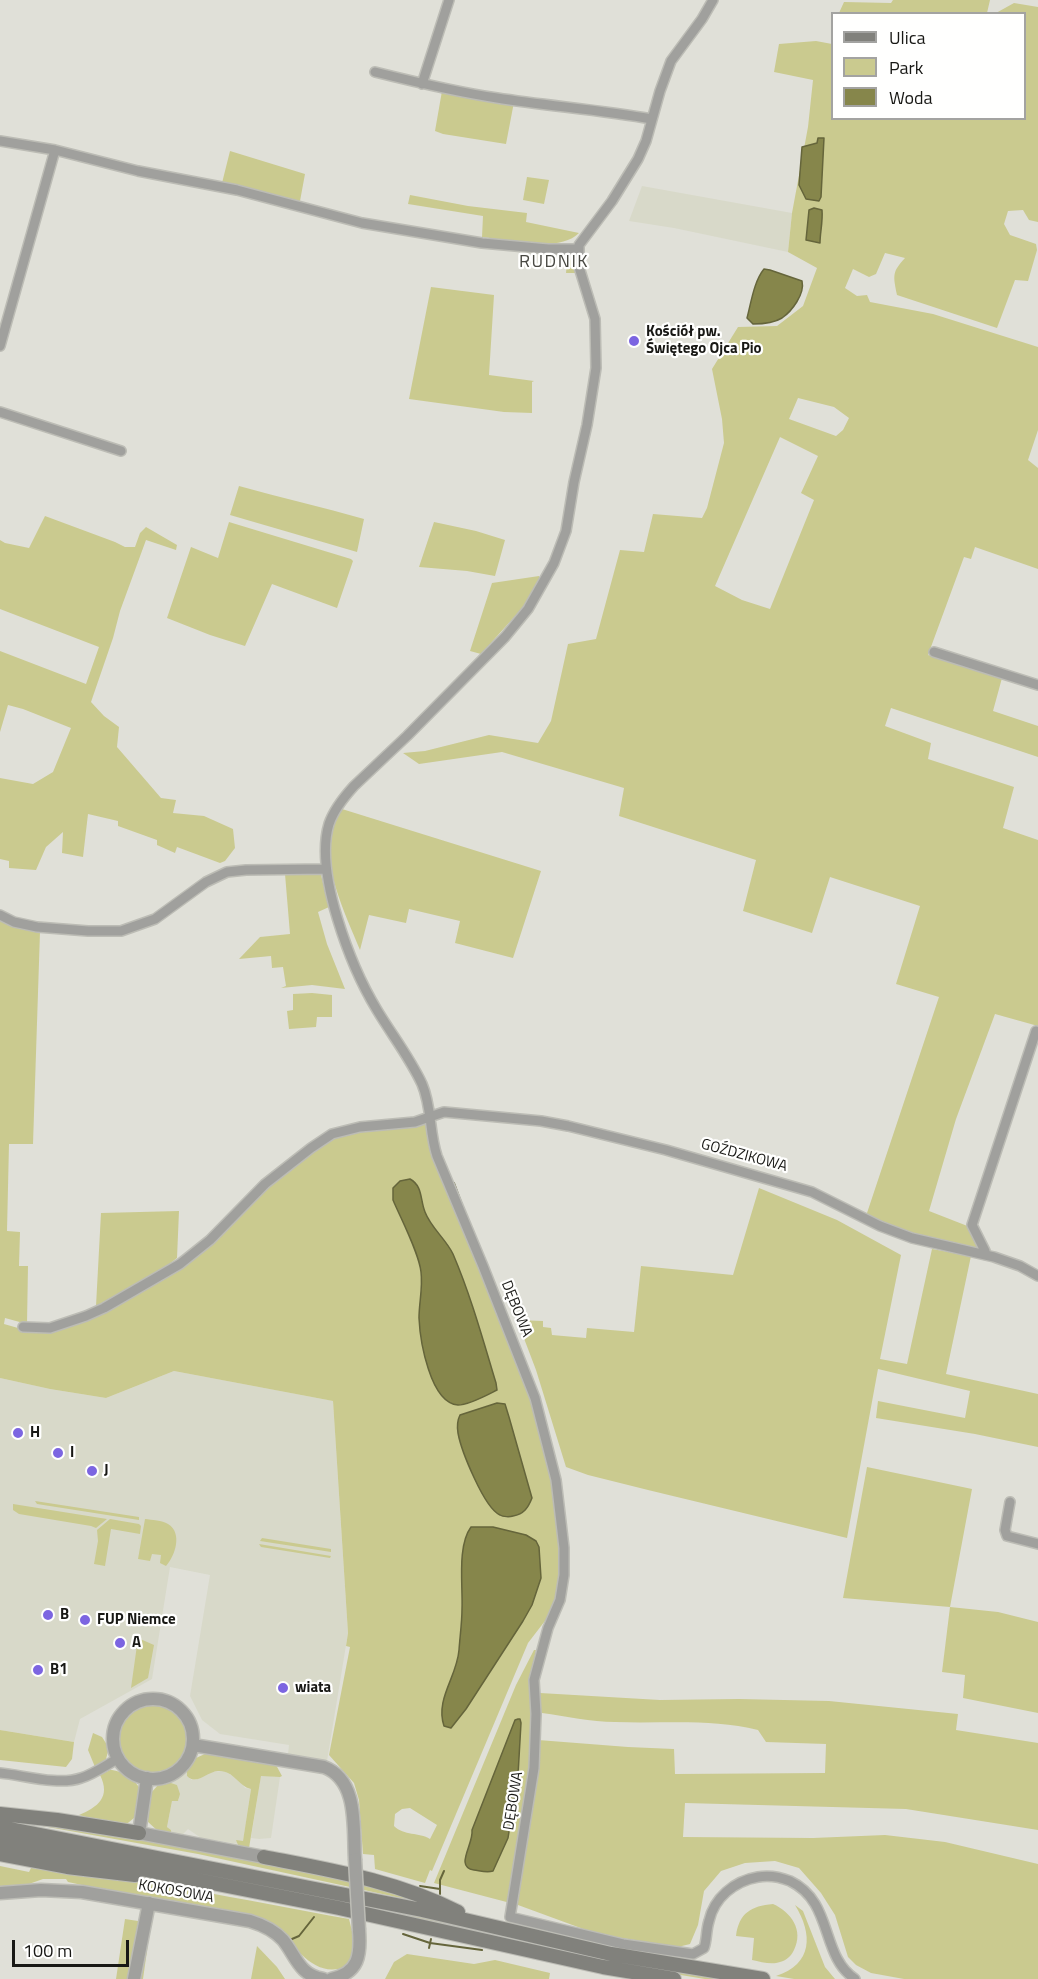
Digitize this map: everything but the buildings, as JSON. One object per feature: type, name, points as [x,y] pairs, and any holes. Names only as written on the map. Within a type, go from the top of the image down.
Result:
[{"type":"main road","points":[[0,1814],[139,1833]]},
{"type":"main road","points":[[0,1827],[336,1892],[477,1923],[508,1923],[620,1955],[763,1979]]},
{"type":"main road","points":[[0,1841],[339,1908],[603,1967],[674,1979]]},
{"type":"main road","points":[[0,1854],[95,1871],[185,1878]]},
{"type":"main road","points":[[264,1857],[365,1877],[421,1896],[477,1923]]},
{"type":"street","points":[[422,84],[449,0]]},
{"type":"street","points":[[0,141],[55,150],[138,171],[237,190],[362,223],[490,244],[578,249],[582,238],[612,201],[645,146],[671,61],[714,0]]},
{"type":"street","points":[[375,72],[499,99],[594,109],[652,119]]},
{"type":"street","points":[[0,346],[55,150]]},
{"type":"street","name":"DĘBOWA","points":[[508,1923],[534,1768],[536,1714],[534,1680],[548,1628],[557,1610],[565,1569],[563,1536],[552,1459],[535,1398],[436,1156],[428,1100],[422,1084],[370,998],[351,957],[326,868],[326,836],[333,814],[354,786],[473,671],[528,609],[548,575],[563,542],[589,418],[596,363],[595,319],[579,267],[578,249]]},
{"type":"street","points":[[0,412],[121,451]]},
{"type":"street","points":[[934,652],[1038,685]]},
{"type":"street","points":[[0,915],[14,922],[37,927],[99,932],[121,931],[154,919],[206,882],[227,872],[326,868]]},
{"type":"street","points":[[985,1255],[972,1225],[1036,1031]]},
{"type":"street","name":"GOŹDZIKOWA","points":[[23,1327],[50,1328],[86,1316],[180,1264],[210,1240],[265,1184],[332,1134],[347,1129],[415,1122],[444,1112],[523,1119],[568,1126],[801,1188],[912,1239],[1014,1263],[1038,1276]]},
{"type":"street","points":[[1010,1502],[1005,1530],[1007,1536],[1038,1544]]},
{"type":"street","points":[[144,1700],[163,1700],[182,1711],[192,1726],[193,1745],[188,1760],[177,1771],[166,1777],[147,1778],[132,1773],[118,1758],[114,1745],[115,1726],[128,1708],[144,1700]]},
{"type":"street","points":[[193,1745],[324,1767],[343,1780],[350,1793],[360,1950],[356,1964],[346,1973],[331,1979]]},
{"type":"street","points":[[0,1773],[75,1780],[118,1758]]},
{"type":"street","points":[[147,1778],[139,1833],[264,1857]]},
{"type":"street","points":[[508,1923],[674,1953],[693,1954],[704,1948],[711,1913],[727,1891],[752,1878],[761,1876],[778,1878],[796,1885],[811,1897],[821,1914],[839,1963],[855,1979]]},
{"type":"street","name":"KOKOSOWA","points":[[0,1893],[33,1890],[71,1891],[240,1919],[262,1925],[283,1941],[306,1973],[322,1979]]},
{"type":"street","points":[[134,1979],[149,1903]]},
{"type":"shaded area","points":[[642,186],[792,213],[788,252],[629,221]]},
{"type":"shaded area","points":[[174,1371],[333,1401],[348,1633],[327,1761],[288,1755],[289,1745],[220,1734],[202,1720],[190,1696],[210,1575],[170,1567],[152,1679],[80,1719],[74,1742],[0,1730],[0,1378],[106,1398]]},
{"type":"shaded area","points":[[187,1770],[187,1776],[192,1780],[210,1772],[224,1771],[237,1778],[245,1788],[251,1789],[243,1842],[238,1844],[201,1838],[188,1829],[181,1836],[171,1833],[167,1827],[172,1801],[179,1800],[177,1785],[168,1782]]},
{"type":"shaded area","points":[[261,1775],[280,1777],[271,1838],[259,1839],[251,1838]]},
{"type":"green space","points":[[893,0],[990,0],[987,12],[839,12],[844,2],[891,3]]},
{"type":"green space","points":[[1014,3],[1038,7],[1038,222],[1029,220],[1023,210],[1008,211],[1004,224],[1010,235],[1036,244],[1037,250],[1028,281],[1015,280],[997,328],[897,295],[895,274],[905,258],[885,253],[876,274],[869,277],[853,269],[845,288],[857,296],[867,295],[870,302],[933,314],[1038,347],[1038,430],[1028,460],[1038,468],[1038,569],[975,547],[971,559],[964,557],[928,655],[1002,678],[993,711],[1038,726],[1038,757],[891,708],[885,726],[931,743],[928,759],[1014,787],[1003,828],[1038,840],[1038,1026],[995,1014],[956,1119],[929,1211],[970,1227],[980,1250],[924,1239],[866,1216],[939,997],[896,984],[920,906],[830,877],[812,933],[743,911],[756,860],[619,816],[624,788],[502,752],[419,764],[403,753],[425,751],[489,735],[538,743],[551,721],[568,644],[596,639],[620,550],[644,552],[653,514],[702,518],[707,508],[724,443],[722,419],[712,369],[738,327],[777,326],[803,306],[817,268],[788,252],[792,213],[808,127],[813,80],[774,72],[779,44],[816,41],[831,44],[831,120],[1026,120],[1026,12],[998,12]],"holes":[[[798,398],[834,407],[849,418],[843,430],[836,436],[789,419]],[[780,437],[818,456],[801,493],[814,500],[770,609],[742,600],[715,586]]]},
{"type":"green space","points":[[442,91],[514,102],[506,144],[435,131]]},
{"type":"green space","points":[[230,151],[305,174],[300,201],[222,183]]},
{"type":"green space","points":[[527,177],[549,180],[544,204],[523,200]]},
{"type":"green space","points":[[410,195],[468,206],[527,213],[526,222],[579,233],[570,239],[547,244],[482,237],[483,216],[408,204]]},
{"type":"green space","points":[[560,253],[571,260],[577,273],[566,273],[567,262],[557,256]]},
{"type":"green space","points":[[431,287],[494,295],[489,375],[534,381],[532,382],[532,413],[504,412],[409,399]]},
{"type":"green space","points":[[239,486],[364,519],[357,552],[230,515]]},
{"type":"green space","points":[[45,516],[125,547],[135,547],[140,533],[146,527],[177,545],[176,550],[146,540],[91,702],[119,727],[117,747],[161,798],[176,800],[173,813],[204,816],[233,829],[235,848],[225,861],[220,863],[177,847],[175,853],[157,845],[157,840],[118,826],[118,821],[88,814],[83,857],[62,853],[63,832],[46,847],[36,870],[9,868],[9,861],[0,859],[0,778],[33,784],[53,772],[71,728],[8,705],[0,732],[0,651],[86,684],[99,647],[0,609],[0,540],[29,548]]},
{"type":"green space","points":[[229,522],[351,559],[353,561],[337,608],[272,584],[245,646],[167,618],[191,547],[218,558]]},
{"type":"green space","points":[[434,522],[505,540],[495,576],[419,567]]},
{"type":"green space","points":[[539,576],[540,579],[524,606],[481,654],[470,651],[492,583]]},
{"type":"green space","points":[[342,809],[541,871],[513,958],[455,943],[460,921],[409,909],[406,923],[369,915],[360,950],[336,888],[329,855],[333,825]]},
{"type":"green space","points":[[285,874],[321,875],[329,907],[318,912],[327,944],[345,989],[312,985],[281,988],[286,986],[283,967],[272,968],[271,956],[239,959],[260,937],[290,934]]},
{"type":"green space","points":[[0,919],[40,932],[33,1144],[9,1144],[7,1231],[20,1232],[19,1266],[28,1266],[27,1324],[5,1318],[4,1324],[32,1332],[56,1330],[180,1264],[265,1184],[347,1129],[428,1123],[555,1460],[561,1577],[558,1599],[548,1617],[528,1643],[425,1883],[375,1869],[374,1855],[363,1854],[359,1800],[354,1783],[329,1755],[350,1647],[346,1646],[348,1633],[333,1401],[174,1371],[106,1398],[0,1378]],"holes":[[[410,1808],[437,1825],[430,1839],[407,1833],[394,1826],[395,1814],[402,1809]]]},
{"type":"green space","points":[[293,994],[332,995],[332,1017],[317,1017],[316,1027],[289,1029],[287,1011],[293,1010]]},
{"type":"green space","points":[[759,1188],[837,1220],[901,1255],[880,1359],[907,1364],[932,1249],[971,1256],[946,1374],[1038,1394],[1038,1447],[876,1418],[878,1401],[965,1418],[970,1391],[878,1369],[847,1538],[588,1475],[566,1467],[536,1370],[517,1320],[543,1321],[543,1327],[551,1328],[552,1335],[586,1338],[587,1328],[634,1332],[641,1266],[733,1275]]},
{"type":"green space","points":[[179,1211],[177,1258],[156,1274],[96,1306],[101,1213]]},
{"type":"green space","points":[[867,1467],[972,1489],[950,1607],[843,1598]]},
{"type":"green space","points":[[35,1501],[139,1517],[139,1520],[37,1504]]},
{"type":"green space","points":[[13,1504],[107,1519],[96,1528],[19,1514],[13,1510]]},
{"type":"green space","points":[[110,1519],[139,1524],[140,1534],[111,1529],[105,1566],[94,1564],[98,1541],[97,1530]]},
{"type":"green space","points":[[145,1519],[157,1520],[173,1528],[176,1539],[175,1551],[166,1566],[160,1563],[161,1555],[152,1554],[150,1561],[138,1559]]},
{"type":"green space","points":[[262,1538],[331,1549],[331,1552],[260,1541]]},
{"type":"green space","points":[[259,1544],[331,1556],[330,1558],[261,1547]]},
{"type":"green space","points":[[950,1607],[998,1612],[1038,1622],[1038,1713],[963,1698],[965,1675],[942,1672]]},
{"type":"green space","points":[[138,1638],[154,1645],[148,1678],[131,1688]]},
{"type":"green space","points":[[536,1650],[530,1679],[540,1693],[660,1700],[829,1701],[958,1714],[956,1730],[1038,1743],[1038,1830],[906,1809],[685,1803],[683,1837],[813,1838],[885,1835],[945,1842],[1038,1864],[1038,1979],[904,1979],[871,1973],[856,1965],[848,1957],[835,1915],[821,1893],[799,1868],[775,1861],[745,1863],[721,1871],[704,1891],[698,1925],[690,1944],[678,1947],[597,1934],[518,1905],[434,1883],[516,1685]],"holes":[[[542,1713],[606,1722],[723,1724],[758,1730],[766,1742],[826,1744],[825,1773],[675,1774],[674,1749],[538,1740]]]},
{"type":"green space","points":[[153,1705],[166,1708],[177,1715],[184,1726],[187,1739],[184,1752],[177,1763],[166,1770],[153,1773],[140,1770],[129,1763],[122,1752],[119,1739],[122,1726],[129,1715],[140,1708]]},
{"type":"green space","points":[[0,1730],[74,1742],[72,1759],[66,1767],[0,1760]]},
{"type":"green space","points":[[93,1733],[102,1737],[109,1748],[106,1759],[95,1767],[88,1750]]},
{"type":"green space","points":[[207,1753],[276,1765],[282,1776],[261,1776],[249,1848],[238,1845],[236,1840],[243,1841],[251,1789],[223,1771],[194,1780],[187,1776],[187,1770],[196,1758]]},
{"type":"green space","points":[[110,1770],[128,1776],[140,1790],[134,1818],[123,1827],[79,1815],[97,1805],[101,1800],[104,1789],[100,1775]]},
{"type":"green space","points":[[168,1782],[177,1785],[180,1794],[178,1801],[172,1801],[167,1827],[171,1833],[160,1833],[147,1821],[150,1794],[159,1784]]},
{"type":"green space","points":[[9,1820],[42,1823],[201,1849],[387,1888],[433,1905],[198,1854]]},
{"type":"green space","points":[[0,1832],[733,1979],[705,1979],[620,1965],[422,1919],[0,1836]]},
{"type":"green space","points":[[0,1866],[29,1872],[31,1868],[151,1883],[349,1919],[354,1944],[352,1957],[345,1967],[334,1969],[314,1964],[298,1951],[275,1926],[252,1915],[82,1885],[68,1882],[66,1879],[43,1879],[29,1884],[0,1887]]},
{"type":"green space","points":[[773,1904],[794,1922],[797,1943],[787,1959],[777,1963],[752,1960],[754,1938],[736,1936],[740,1922],[743,1916],[752,1909]]},
{"type":"green space","points":[[795,1905],[803,1911],[825,1967],[835,1979],[794,1979],[776,1976],[797,1964],[806,1947],[805,1927]]},
{"type":"green space","points":[[125,1919],[151,1923],[143,1979],[116,1979]]},
{"type":"green space","points":[[257,1946],[277,1967],[285,1979],[251,1979]]},
{"type":"green space","points":[[407,1954],[474,1964],[495,1960],[550,1973],[549,1979],[385,1979],[394,1962]]},
{"type":"water","points":[[818,138],[824,138],[819,201],[806,199],[799,185],[802,147],[817,143]]},
{"type":"water","points":[[814,208],[822,210],[820,243],[806,240],[809,210]]},
{"type":"water","points":[[764,269],[802,281],[802,291],[794,307],[782,318],[772,322],[753,324],[747,318],[755,286]]},
{"type":"water","points":[[410,1179],[419,1189],[428,1218],[453,1254],[471,1302],[496,1383],[497,1390],[462,1405],[448,1402],[440,1394],[424,1355],[419,1318],[422,1284],[420,1264],[393,1200],[393,1188],[400,1181]]},
{"type":"water","points":[[497,1403],[505,1404],[532,1498],[523,1512],[510,1517],[500,1515],[487,1502],[468,1465],[458,1431],[460,1415]]},
{"type":"water","points":[[471,1527],[493,1527],[526,1535],[536,1541],[539,1547],[541,1578],[532,1605],[523,1621],[466,1709],[451,1728],[444,1726],[442,1707],[459,1650],[462,1614],[462,1555]]},
{"type":"water","points":[[520,1719],[518,1775],[508,1838],[493,1871],[474,1870],[468,1868],[465,1860],[472,1830],[515,1720]]},
{"type":"waterway","points":[[454,1183],[464,1210]]},
{"type":"waterway","points":[[440,1894],[440,1880],[444,1871]]},
{"type":"waterway","points":[[420,1886],[440,1889]]},
{"type":"waterway","points":[[292,1939],[299,1936],[314,1917]]},
{"type":"waterway","points":[[403,1934],[430,1943],[482,1950]]},
{"type":"waterway","points":[[429,1948],[431,1939]]},
{"type":"place","name":"Kościół pw. Świętego Ojca Pio","points":[[634,341]]},
{"type":"place","name":"H","points":[[18,1433]]},
{"type":"place","name":"I","points":[[58,1453]]},
{"type":"place","name":"J","points":[[92,1471]]},
{"type":"place","name":"B","points":[[48,1615]]},
{"type":"place","name":"FUP Niemce","points":[[85,1620]]},
{"type":"place","name":"A","points":[[120,1643]]},
{"type":"place","name":"B1","points":[[38,1670]]},
{"type":"place","name":"wiata","points":[[283,1688]]},
{"type":"district","name":"RUDNIK","points":[[554,263]]}]
